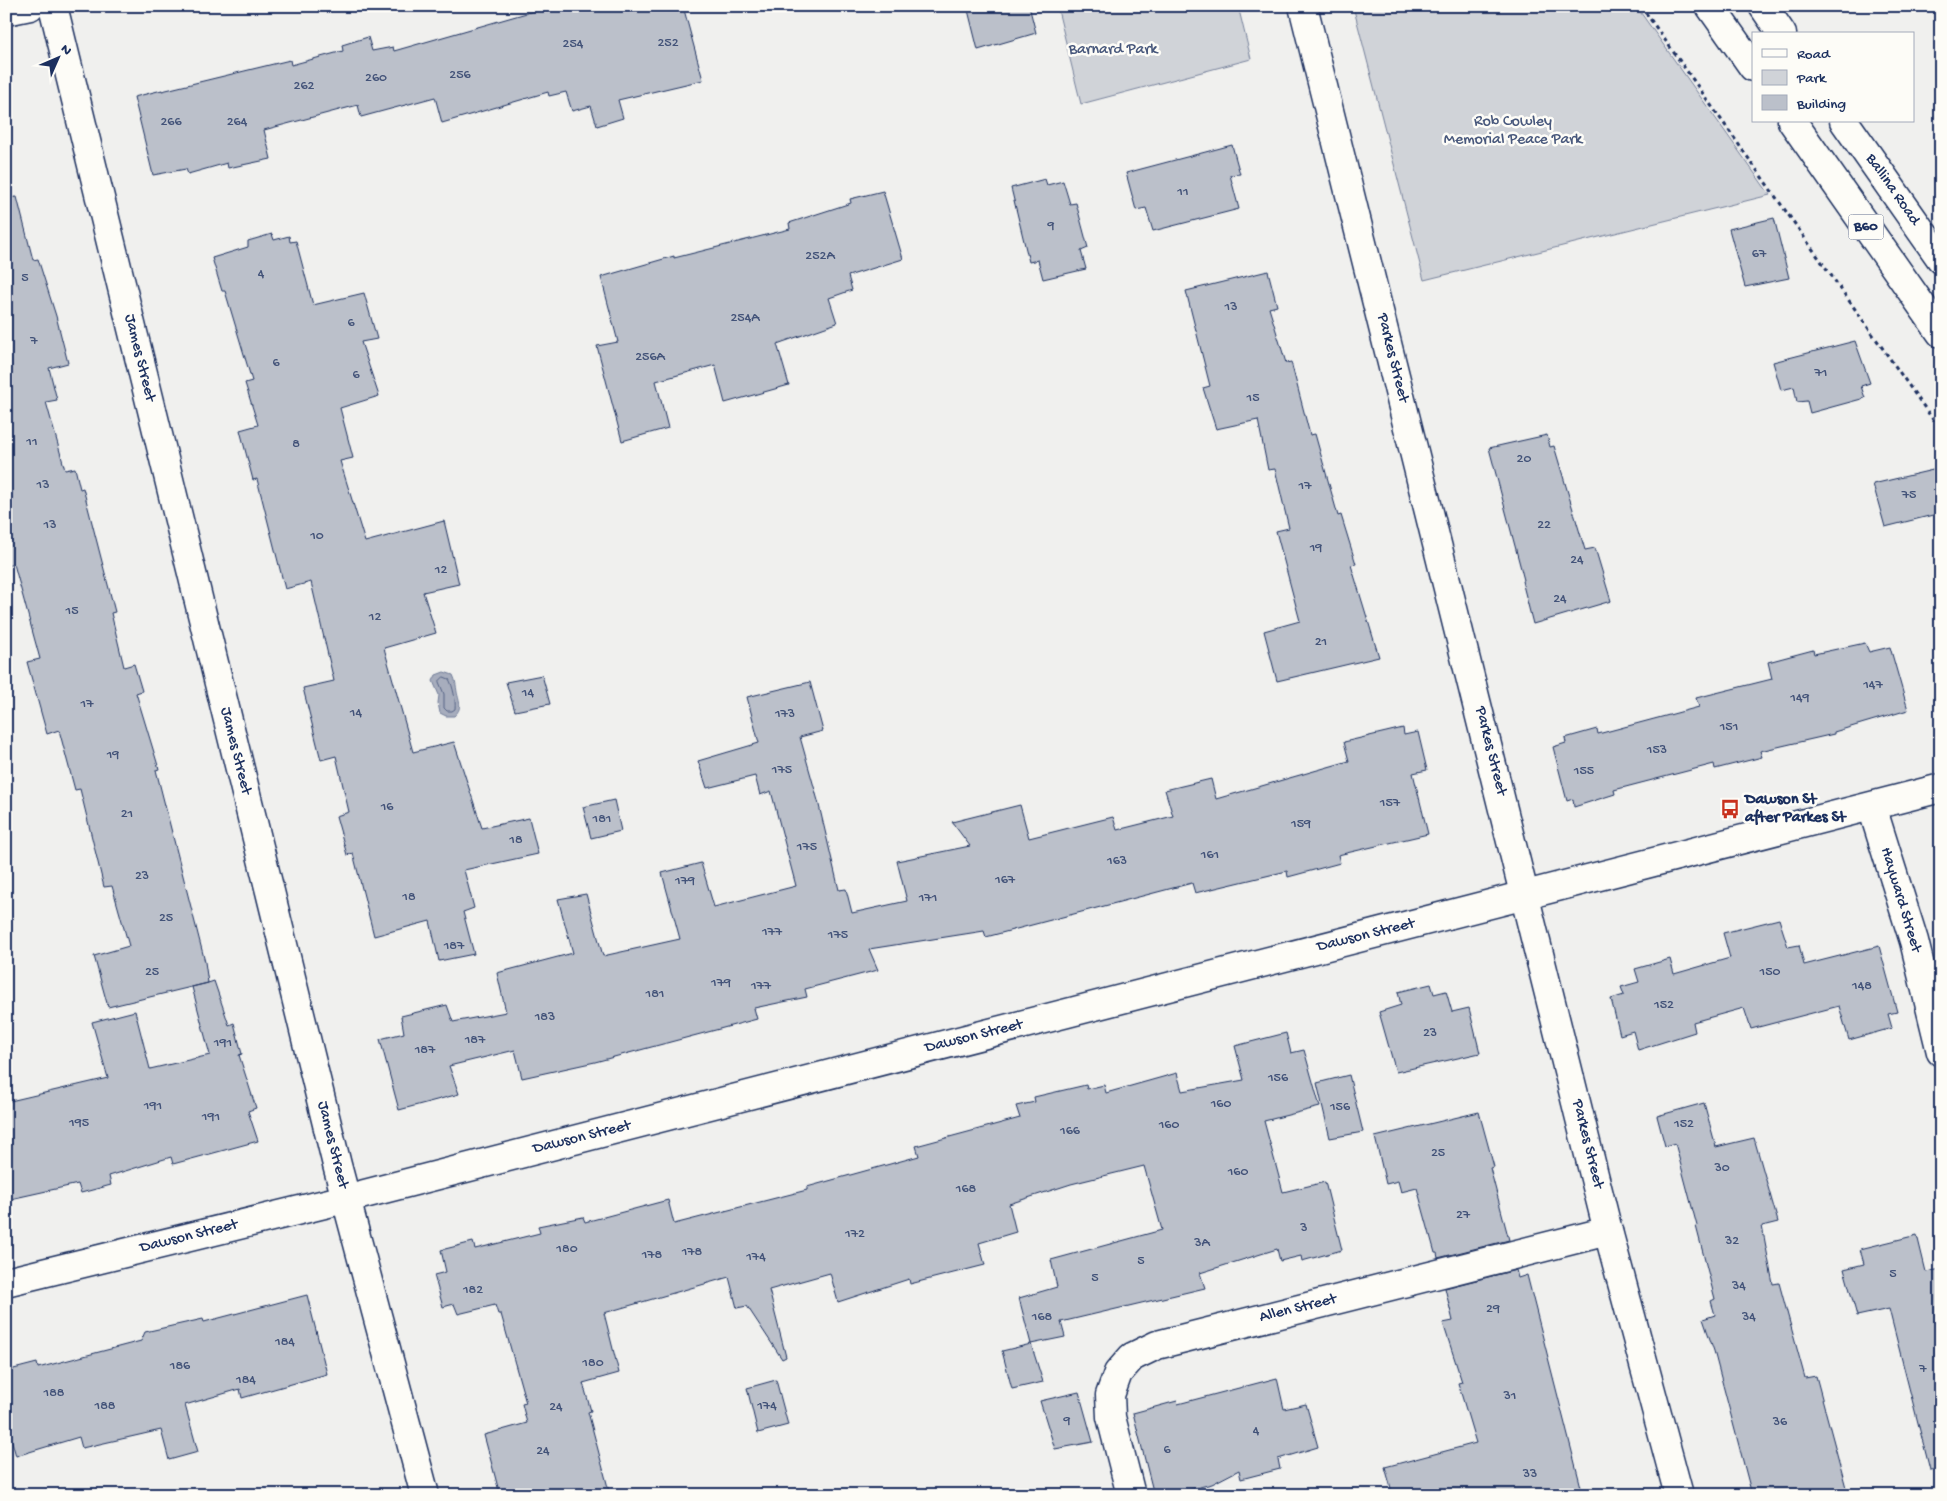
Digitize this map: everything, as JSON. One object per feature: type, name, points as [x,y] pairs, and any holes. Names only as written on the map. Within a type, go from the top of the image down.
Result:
[{"type":"street","points":[[6,11],[30,6]]},
{"type":"street","name":"James Street","points":[[53,6],[345,1199],[425,1495]]},
{"type":"street","name":"Parkes Street","points":[[1303,6],[1608,1231],[1679,1495]]},
{"type":"street","points":[[1710,6],[1752,66]]},
{"type":"street","points":[[1763,6],[1781,32]]},
{"type":"street","name":"B60","points":[[1793,122],[1941,333]]},
{"type":"street","name":"Ballina Road","points":[[1845,122],[1941,259]]},
{"type":"street","name":"Dawson Street","points":[[6,1282],[345,1199],[1941,788]]},
{"type":"street","name":"Hayward Street","points":[[1872,807],[1914,941],[1941,1052]]},
{"type":"street","name":"Allen Street","points":[[1131,1495],[1111,1417],[1110,1395],[1118,1373],[1132,1357],[1157,1345],[1608,1231]]},
{"type":"path","points":[[1641,6],[1941,431]]},
{"type":"green space","name":"Barnard Park","points":[[1057,6],[1238,6],[1251,59],[1081,104]]},
{"type":"green space","name":"Rob Cowley Memorial Peace Park","points":[[1353,6],[1636,6],[1770,195],[1424,280]]},
{"type":"water","points":[[444,672],[453,675],[455,681],[460,705],[459,710],[454,716],[446,716],[440,713],[439,695],[433,681],[436,675]]},
{"type":"building","points":[[551,6],[683,6],[703,80],[618,100],[623,118],[597,126],[591,106],[572,111],[566,92],[549,96],[548,92],[442,123],[435,97],[361,117],[358,105],[264,130],[271,159],[228,168],[227,163],[188,174],[186,169],[153,175],[134,97],[290,60],[291,65],[343,51],[342,45],[368,37],[372,51],[393,47],[394,51]]},
{"type":"building","points":[[967,6],[1029,6],[1036,33],[978,50]]},
{"type":"building","points":[[1232,145],[1240,174],[1230,175],[1239,209],[1153,231],[1146,208],[1136,210],[1126,173]]},
{"type":"building","points":[[1045,179],[1047,185],[1063,181],[1070,204],[1076,203],[1088,248],[1081,251],[1086,269],[1043,279],[1038,260],[1029,262],[1011,188]]},
{"type":"building","points":[[883,191],[903,259],[848,276],[852,290],[829,298],[837,323],[777,344],[789,385],[725,403],[715,365],[656,381],[668,428],[622,441],[597,346],[618,342],[601,277],[674,256],[674,258],[790,229],[789,223],[851,203],[850,199]]},
{"type":"building","points":[[17,197],[33,260],[38,259],[68,363],[49,368],[57,400],[46,402],[65,470],[75,468],[80,489],[83,488],[115,612],[111,613],[124,667],[134,664],[142,691],[136,693],[159,769],[156,770],[205,962],[208,983],[108,1007],[94,956],[129,946],[112,886],[104,887],[80,789],[75,790],[59,730],[47,734],[27,662],[40,659],[14,564],[6,566],[6,198]]},
{"type":"building","points":[[1774,218],[1789,278],[1745,287],[1729,229]]},
{"type":"building","points":[[272,234],[274,240],[289,236],[290,242],[296,241],[313,305],[364,293],[377,339],[361,342],[379,396],[340,408],[353,458],[340,461],[365,542],[444,521],[459,584],[423,592],[436,633],[384,648],[413,752],[454,742],[482,828],[529,818],[538,854],[464,870],[474,908],[463,912],[474,954],[439,961],[430,921],[374,936],[353,853],[347,855],[336,816],[349,812],[336,756],[321,760],[303,688],[334,681],[311,582],[285,589],[257,479],[253,480],[240,430],[258,425],[245,383],[252,381],[225,291],[222,291],[212,258],[248,247],[248,241]]},
{"type":"building","points":[[1268,271],[1277,306],[1269,308],[1286,363],[1291,362],[1310,435],[1315,434],[1338,516],[1341,515],[1356,564],[1351,565],[1379,657],[1277,681],[1264,631],[1300,621],[1276,531],[1289,528],[1275,469],[1268,470],[1258,420],[1216,429],[1203,388],[1210,386],[1186,291]]},
{"type":"building","points":[[1855,341],[1870,383],[1861,386],[1865,398],[1810,413],[1807,401],[1797,402],[1794,387],[1781,390],[1773,362]]},
{"type":"building","points":[[1547,435],[1550,447],[1554,446],[1585,550],[1595,548],[1611,601],[1533,624],[1522,581],[1524,580],[1489,448]]},
{"type":"building","points":[[1937,469],[1941,485],[1941,513],[1885,527],[1873,484]]},
{"type":"building","points":[[1865,643],[1869,652],[1890,647],[1908,710],[1834,732],[1834,734],[1760,751],[1762,757],[1715,769],[1714,764],[1614,790],[1615,794],[1574,807],[1573,799],[1567,801],[1553,747],[1566,743],[1565,738],[1597,729],[1598,734],[1699,707],[1696,698],[1772,679],[1768,662],[1813,650],[1814,654]]},
{"type":"building","points":[[542,675],[550,704],[515,711],[506,682]]},
{"type":"building","points":[[810,682],[823,731],[800,737],[818,801],[839,890],[846,889],[852,913],[907,901],[897,861],[970,846],[952,822],[1020,805],[1029,838],[1113,817],[1117,830],[1173,816],[1165,790],[1211,779],[1216,799],[1349,761],[1344,742],[1403,728],[1404,735],[1418,732],[1427,770],[1413,773],[1428,834],[1338,855],[1340,863],[1288,877],[1287,871],[1195,893],[1192,883],[986,937],[984,931],[869,949],[878,970],[805,989],[807,997],[754,1008],[757,1019],[595,1062],[522,1078],[515,1050],[449,1066],[459,1094],[399,1110],[380,1039],[404,1033],[401,1016],[447,1005],[453,1022],[506,1012],[497,973],[573,953],[558,899],[586,894],[603,956],[680,939],[662,873],[701,863],[714,907],[796,886],[771,791],[760,795],[755,776],[707,788],[698,761],[759,743],[747,697]]},
{"type":"building","points":[[614,800],[621,831],[591,838],[583,807]]},
{"type":"building","points":[[1779,919],[1788,947],[1799,945],[1804,965],[1879,946],[1897,1012],[1888,1014],[1892,1028],[1849,1040],[1839,1006],[1751,1029],[1744,1008],[1693,1022],[1695,1032],[1638,1050],[1633,1031],[1620,1035],[1611,999],[1624,995],[1621,987],[1639,982],[1635,969],[1670,959],[1674,974],[1730,958],[1723,933]]},
{"type":"building","points":[[214,981],[229,1025],[234,1023],[242,1054],[239,1055],[256,1108],[248,1111],[258,1141],[173,1164],[171,1157],[109,1176],[111,1185],[81,1193],[78,1184],[6,1200],[6,1102],[108,1078],[92,1022],[135,1011],[150,1069],[210,1055],[192,987]]},
{"type":"building","points":[[1431,984],[1434,994],[1446,991],[1452,1012],[1469,1008],[1480,1053],[1396,1072],[1379,1012],[1401,1005],[1398,992]]},
{"type":"building","points":[[1286,1033],[1291,1053],[1304,1050],[1320,1107],[1264,1121],[1283,1192],[1325,1182],[1342,1250],[1302,1261],[1301,1256],[1280,1261],[1277,1249],[1200,1273],[1205,1288],[1061,1322],[1065,1337],[1031,1344],[1019,1298],[1057,1287],[1051,1260],[1162,1230],[1144,1166],[1071,1184],[1009,1204],[1016,1232],[979,1243],[985,1265],[910,1284],[909,1279],[838,1302],[830,1273],[769,1290],[786,1357],[782,1359],[747,1306],[737,1308],[729,1277],[604,1313],[619,1373],[583,1383],[591,1411],[588,1412],[610,1495],[500,1495],[484,1435],[527,1423],[522,1404],[526,1403],[501,1314],[498,1314],[495,1305],[458,1314],[454,1304],[443,1307],[434,1275],[446,1272],[441,1250],[473,1242],[475,1249],[540,1233],[538,1226],[583,1217],[585,1222],[668,1200],[674,1224],[807,1190],[807,1187],[919,1156],[916,1146],[1020,1118],[1016,1106],[1035,1102],[1034,1097],[1086,1085],[1087,1089],[1104,1085],[1106,1093],[1177,1073],[1182,1091],[1244,1080],[1235,1046]]},
{"type":"building","points":[[1349,1075],[1363,1132],[1330,1138],[1317,1083]]},
{"type":"building","points":[[1704,1103],[1716,1147],[1754,1138],[1778,1222],[1762,1226],[1773,1284],[1779,1283],[1805,1378],[1816,1376],[1848,1495],[1752,1495],[1714,1351],[1703,1319],[1715,1315],[1711,1301],[1715,1299],[1697,1226],[1675,1143],[1665,1146],[1657,1116]]},
{"type":"building","points":[[1479,1112],[1494,1167],[1490,1168],[1509,1240],[1438,1258],[1417,1188],[1401,1192],[1398,1181],[1386,1184],[1375,1137]]},
{"type":"building","points":[[1917,1235],[1926,1272],[1941,1269],[1941,1469],[1930,1470],[1889,1309],[1857,1316],[1844,1269],[1864,1264],[1860,1249]]},
{"type":"building","points":[[1516,1270],[1518,1278],[1527,1275],[1583,1495],[1393,1495],[1385,1467],[1476,1443],[1458,1383],[1462,1382],[1443,1323],[1453,1321],[1445,1288]]},
{"type":"building","points":[[307,1295],[327,1374],[242,1398],[240,1389],[185,1405],[198,1452],[169,1460],[161,1430],[82,1448],[79,1437],[16,1456],[6,1421],[6,1371],[37,1363],[38,1368],[141,1341],[145,1332],[203,1319],[204,1322]]},
{"type":"building","points":[[1031,1344],[1043,1382],[1012,1389],[1002,1351]]},
{"type":"building","points":[[1277,1378],[1284,1409],[1306,1404],[1318,1447],[1278,1459],[1280,1469],[1241,1479],[1239,1470],[1212,1484],[1167,1495],[1154,1495],[1133,1413],[1177,1401],[1178,1404]]},
{"type":"building","points":[[776,1380],[788,1425],[758,1433],[747,1388]]},
{"type":"building","points":[[1079,1392],[1093,1442],[1055,1449],[1040,1401]]},
{"type":"place","name":"Dawson St after Parkes St","points":[[1730,809]]}]
